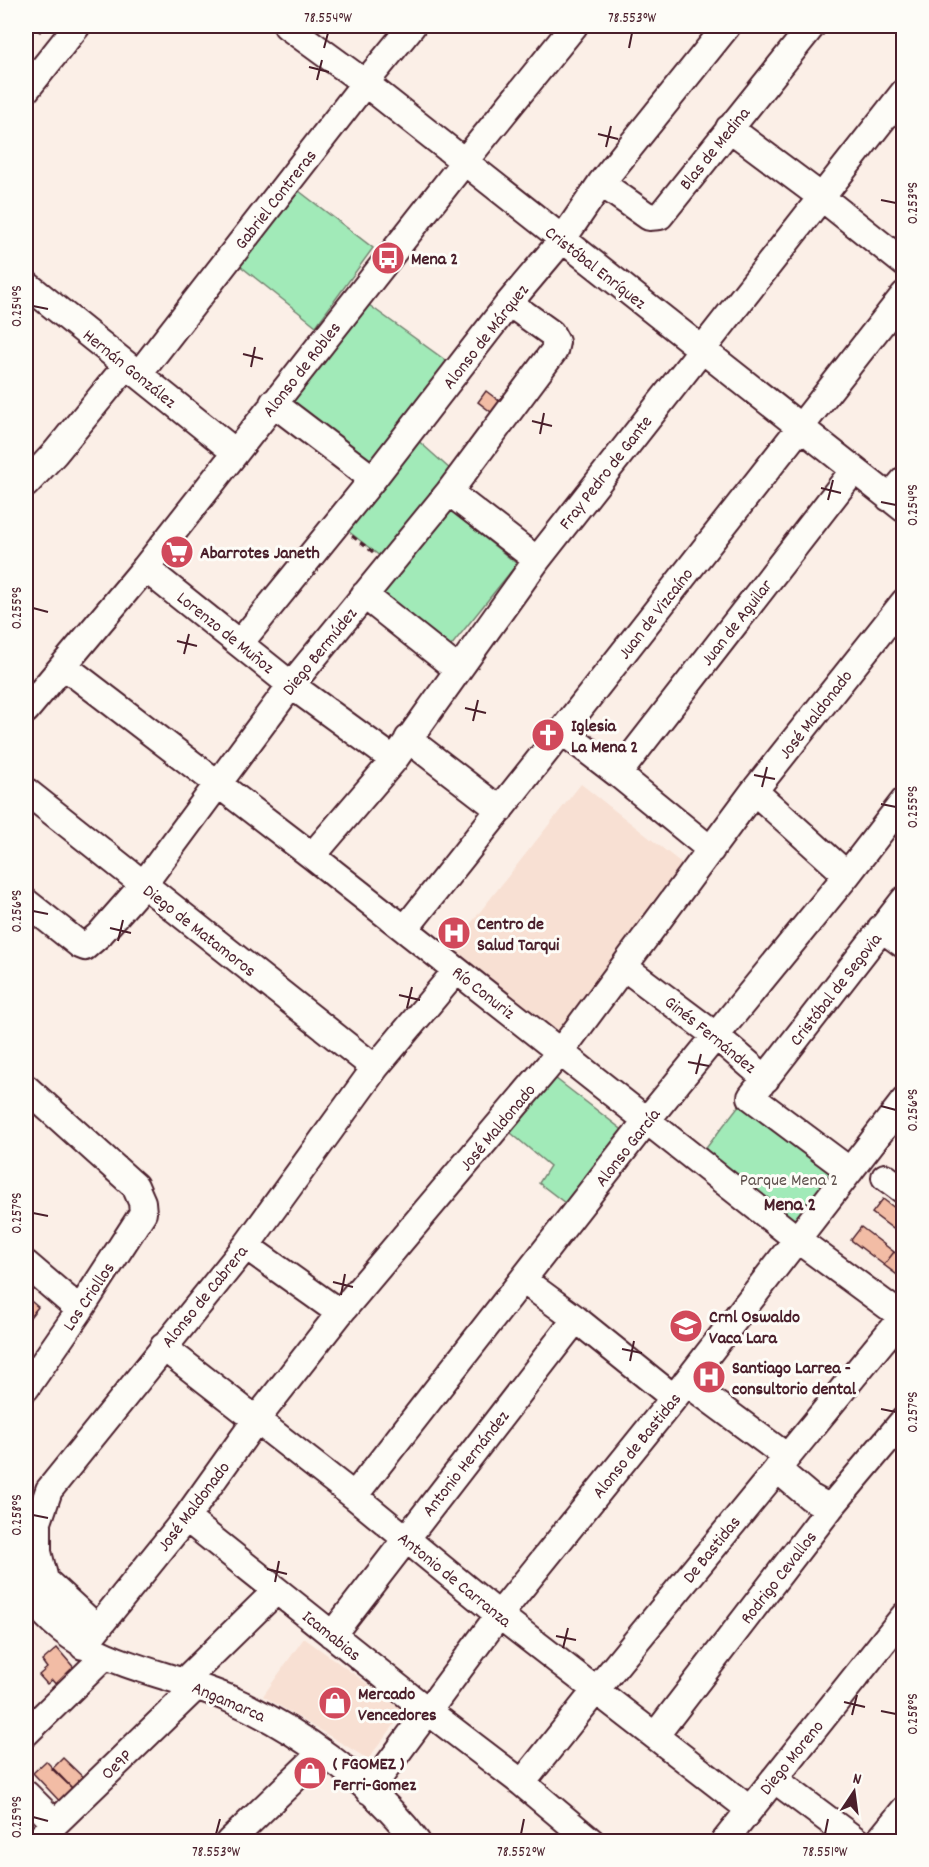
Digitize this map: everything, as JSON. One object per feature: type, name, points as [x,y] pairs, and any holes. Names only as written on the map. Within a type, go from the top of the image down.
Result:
[{"type":"street","points":[[26,90],[77,26]]},
{"type":"street","name":"Gabriel Contreras","points":[[26,484],[133,370],[412,26]]},
{"type":"street","name":"Alonso de Robles","points":[[26,710],[145,568],[464,162],[574,26]]},
{"type":"street","name":"Alonso de Márquez","points":[[240,643],[373,479],[509,303],[562,240],[601,183],[726,26]]},
{"type":"street","name":"Blas de Medina","points":[[601,183],[649,217],[660,216],[812,26]]},
{"type":"street","name":"Cristóbal Enríquez","points":[[296,28],[854,470],[899,495]]},
{"type":"street","name":"Fray Pedro de Gante","points":[[312,856],[394,760],[537,560],[903,92]]},
{"type":"street","points":[[729,128],[820,196],[903,263]]},
{"type":"street","name":"Hernán González","points":[[26,284],[235,452]]},
{"type":"street","name":"Juan de Vizcaíno","points":[[405,929],[903,295]]},
{"type":"street","name":"Diego Bermúdez","points":[[26,902],[85,947],[99,936],[143,885],[291,684],[448,492],[554,351],[556,342],[551,333],[509,303]]},
{"type":"street","points":[[273,404],[373,479]]},
{"type":"street","name":"Juan de Aguilar","points":[[618,774],[854,470]]},
{"type":"street","points":[[448,492],[537,560]]},
{"type":"street","name":"Lorenzo de Muñoz","points":[[145,568],[291,684],[394,760]]},
{"type":"street","points":[[363,595],[457,669]]},
{"type":"street","name":"José Maldonado","points":[[26,1732],[95,1643],[256,1420],[340,1313],[561,1051],[754,791],[903,602]]},
{"type":"street","points":[[26,683],[64,666]]},
{"type":"street","name":"Río Conuriz","points":[[64,666],[312,856],[798,1240],[903,1318]]},
{"type":"street","points":[[562,731],[711,850]]},
{"type":"street","points":[[408,739],[500,810]]},
{"type":"street","name":"Diego de Matamoros","points":[[26,791],[375,1068]]},
{"type":"street","points":[[754,791],[847,875]]},
{"type":"street","name":"Alonso García","points":[[354,1496],[647,1120],[847,875],[903,801]]},
{"type":"street","name":"Cristóbal de Segovia","points":[[766,1078],[903,900]]},
{"type":"street","points":[[882,928],[903,945]]},
{"type":"street","name":"Ginés Fernández","points":[[624,967],[716,1036],[766,1078],[751,1097],[850,1171]]},
{"type":"street","name":"Alonso de Cabrera","points":[[95,1643],[45,1580],[38,1552],[38,1522],[49,1490],[246,1246],[375,1068],[456,971]]},
{"type":"street","name":"Los Criollos","points":[[26,1088],[135,1186],[142,1202],[143,1213],[81,1310],[26,1388]]},
{"type":"street","name":"Alonso de Bastidas","points":[[369,1791],[499,1615],[798,1240],[903,1101]]},
{"type":"street","points":[[246,1246],[340,1313]]},
{"type":"street","points":[[26,1264],[81,1310]]},
{"type":"street","points":[[522,1280],[782,1463],[810,1497],[830,1508]]},
{"type":"street","name":"De Bastidas","points":[[522,1784],[596,1690],[903,1318]]},
{"type":"street","name":"Antonio Hernández","points":[[332,1635],[576,1319]]},
{"type":"street","name":"Antonio de Carranza","points":[[163,1347],[354,1496],[499,1615],[749,1809]]},
{"type":"street","name":"Rodrigo Cevallos","points":[[655,1736],[830,1508],[903,1420]]},
{"type":"street","name":"Icamabias","points":[[186,1518],[522,1784],[591,1842]]},
{"type":"street","name":"Oe9P","points":[[36,1842],[190,1684],[276,1591]]},
{"type":"street","name":"Angamarca","points":[[28,1599],[63,1631],[259,1712],[291,1730],[369,1791],[403,1836]]},
{"type":"street","name":"Diego Moreno","points":[[724,1842],[903,1616]]},
{"type":"street","points":[[231,1841],[322,1752]]},
{"type":"street","points":[[774,1779],[858,1842]]},
{"type":"street","points":[[26,1794],[55,1823]]},
{"type":"street","points":[[878,1842],[903,1810]]},
{"type":"path","points":[[337,524],[389,564]]},
{"type":"shaded area","points":[[581,784],[689,869],[557,1035],[449,951]]},
{"type":"shaded area","name":"Mercado Vencedores","points":[[304,1638],[405,1711],[368,1759],[263,1696]]},
{"type":"green space","points":[[299,191],[373,248],[316,326],[239,265]]},
{"type":"green space","points":[[369,305],[449,363],[373,466],[288,406]]},
{"type":"green space","points":[[414,437],[451,470],[381,557],[343,527]]},
{"type":"green space","points":[[450,510],[517,564],[447,651],[380,597]]},
{"type":"green space","points":[[551,1075],[625,1132],[569,1206],[539,1183],[550,1166],[505,1128]]},
{"type":"green space","name":"Parque Mena 2","points":[[743,1100],[841,1173],[797,1230],[700,1156]]},
{"type":"building","points":[[31,26],[45,26],[40,32]]},
{"type":"building","points":[[486,391],[503,404],[495,415],[478,402]]},
{"type":"building","points":[[883,1199],[904,1215],[904,1237],[872,1213]]},
{"type":"building","points":[[861,1227],[894,1252],[884,1265],[851,1240]]},
{"type":"building","points":[[894,1252],[904,1259],[904,1280],[884,1265]]},
{"type":"building","points":[[26,1297],[38,1307],[26,1322]]},
{"type":"building","points":[[57,1648],[76,1670],[57,1686],[52,1680],[47,1684],[39,1675],[47,1668],[42,1661]]},
{"type":"building","points":[[26,1700],[39,1713],[26,1717]]},
{"type":"building","points":[[63,1758],[89,1783],[78,1794],[52,1769]]},
{"type":"building","points":[[46,1761],[78,1794],[66,1808],[33,1773]]},
{"type":"place","name":"Mena 2","points":[[388,258]]},
{"type":"place","name":"Abarrotes Janeth","points":[[177,552]]},
{"type":"place","name":"Iglesia La Mena 2","points":[[548,735]]},
{"type":"place","name":"Centro de Salud Tarqui","points":[[454,933]]},
{"type":"place","name":"Crnl Oswaldo Vaca Lara","points":[[686,1326]]},
{"type":"place","name":"Santiago Larrea - consultorio dental","points":[[709,1377]]},
{"type":"place","name":"Mercado Vencedores","points":[[335,1703]]},
{"type":"place","name":"( FGOMEZ ) Ferri-Gomez","points":[[310,1773]]},
{"type":"district","name":"Mena 2","points":[[790,1203]]}]
